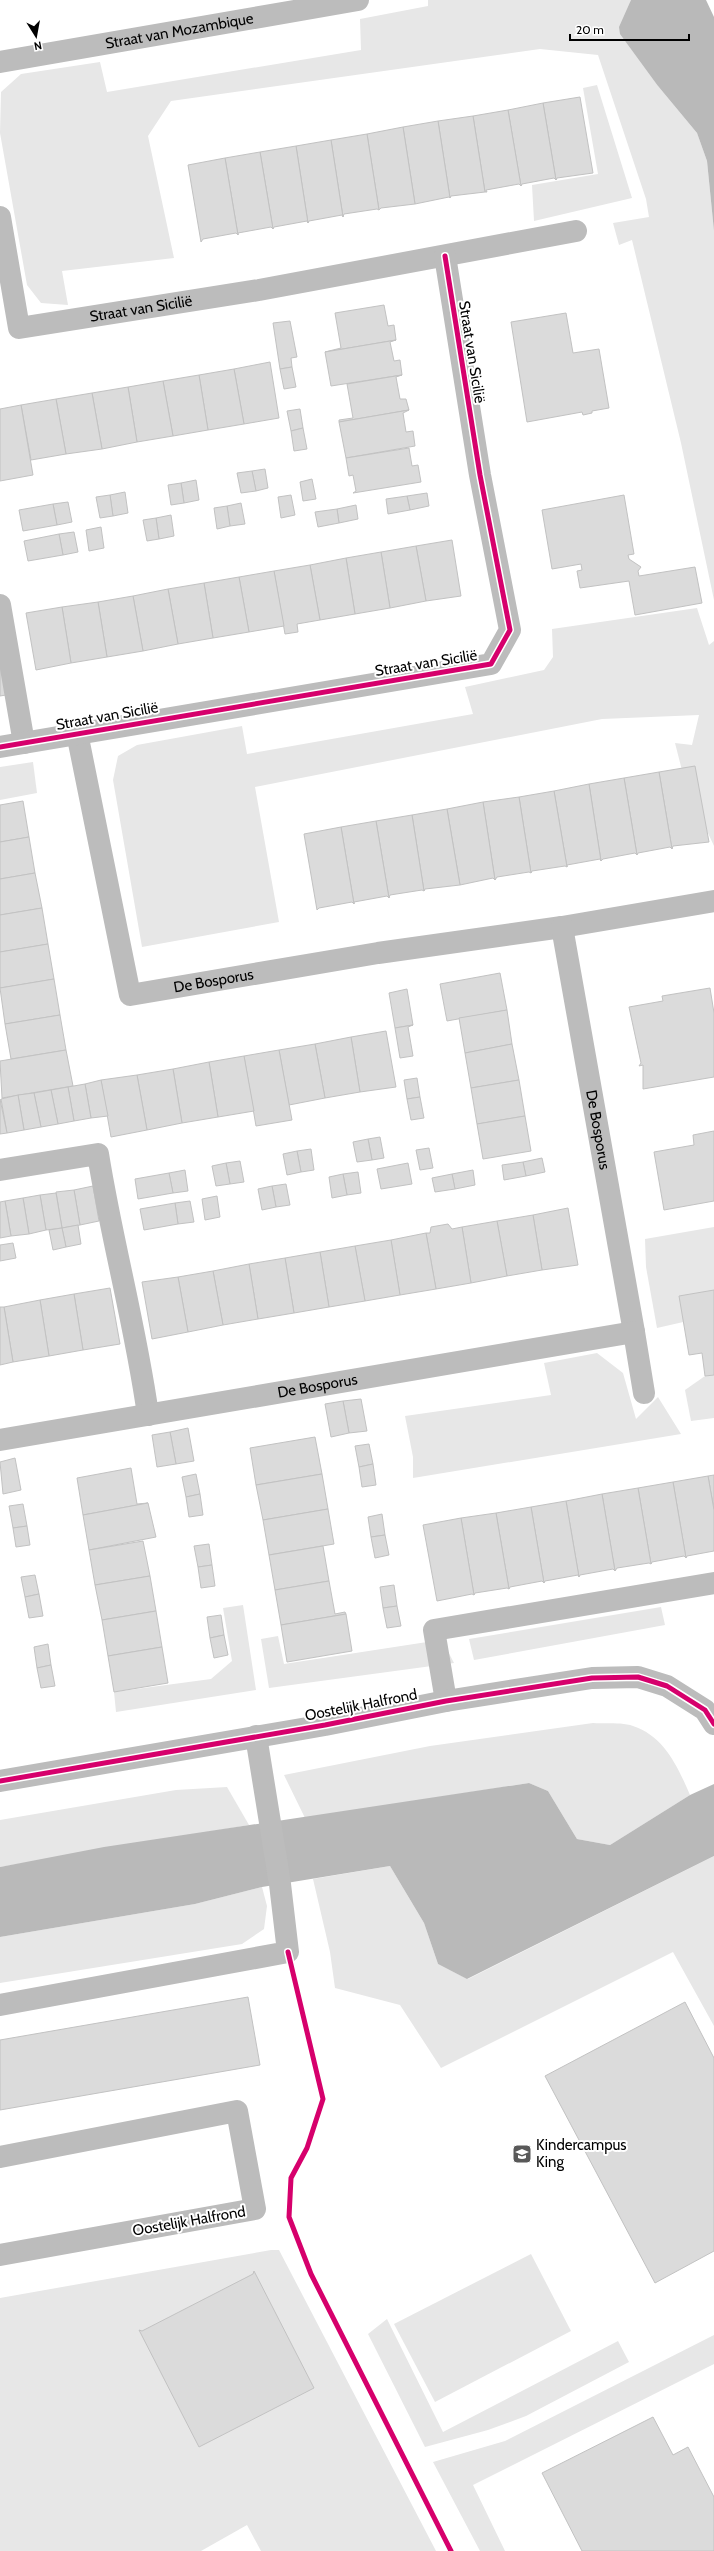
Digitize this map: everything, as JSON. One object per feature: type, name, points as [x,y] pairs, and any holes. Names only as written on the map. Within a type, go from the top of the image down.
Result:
[{"type":"street","name":"Straat van Mozambique","points":[[0,62],[358,0]]},
{"type":"street","name":"Straat van Sicilië","points":[[0,217],[20,328],[259,290],[576,231]]},
{"type":"street","name":"Straat van Sicilië","points":[[0,747],[491,664],[510,630],[480,475],[444,256]]},
{"type":"street","points":[[0,606],[24,743]]},
{"type":"street","name":"De Bosporus","points":[[77,733],[130,995],[378,953],[562,927],[714,900]]},
{"type":"street","name":"De Bosporus","points":[[562,927],[644,1393]]},
{"type":"street","points":[[0,1170],[98,1154],[107,1208],[141,1364],[148,1415]]},
{"type":"street","name":"De Bosporus","points":[[0,1440],[634,1332]]},
{"type":"street","points":[[446,1701],[434,1630],[714,1583]]},
{"type":"street","name":"Oostelijk Halfrond","points":[[0,1781],[446,1701],[592,1678],[638,1677],[667,1686],[705,1710],[714,1724]]},
{"type":"street","points":[[0,2005],[288,1952],[280,1884],[256,1736]]},
{"type":"street","name":"Oostelijk Halfrond","points":[[0,2157],[237,2111],[255,2209],[0,2254]]},
{"type":"shaded area","points":[[428,0],[631,0],[629,7],[658,86],[697,133],[707,161],[714,231],[714,600],[681,443],[632,240],[619,245],[613,223],[649,217],[646,199],[598,55],[540,49],[171,101],[148,136],[174,258],[62,271],[68,305],[41,303],[27,285],[0,133],[1,92],[21,74],[100,62],[107,92],[361,50],[360,19],[428,6]]},
{"type":"shaded area","points":[[631,0],[706,0],[714,17],[714,231],[707,161],[697,133],[658,86],[620,34],[619,27]]},
{"type":"shaded area","points":[[597,85],[632,198],[534,221],[532,185],[598,174],[583,88]]},
{"type":"shaded area","points":[[697,608],[709,645],[714,641],[714,846],[686,786],[675,743],[692,745],[699,715],[602,719],[255,787],[279,922],[142,947],[113,780],[118,756],[137,745],[242,726],[247,754],[473,714],[465,687],[544,670],[553,657],[552,629]]},
{"type":"shaded area","points":[[33,762],[37,793],[0,800],[0,767]]},
{"type":"shaded area","points":[[714,1227],[714,1315],[657,1328],[646,1267],[645,1239]]},
{"type":"shaded area","points":[[597,1353],[623,1373],[636,1419],[658,1397],[681,1434],[413,1478],[413,1457],[405,1416],[551,1395],[544,1363]]},
{"type":"shaded area","points":[[714,1375],[714,1418],[691,1421],[685,1390],[705,1376]]},
{"type":"shaded area","points":[[243,1605],[256,1690],[116,1712],[114,1692],[211,1679],[232,1661],[223,1608]]},
{"type":"shaded area","points":[[661,1607],[665,1625],[474,1660],[469,1639]]},
{"type":"shaded area","points":[[278,1636],[284,1664],[427,1642],[443,1642],[454,1663],[269,1688],[261,1639]]},
{"type":"shaded area","points":[[593,1723],[629,1725],[644,1731],[653,1737],[669,1754],[690,1795],[610,1845],[577,1839],[548,1791],[529,1783],[305,1818],[284,1775],[430,1746]]},
{"type":"shaded area","points":[[529,1783],[548,1791],[577,1839],[610,1845],[690,1795],[714,1784],[714,1856],[467,1979],[438,1964],[424,1923],[390,1866],[262,1887],[195,1904],[0,1937],[0,1867],[104,1847]]},
{"type":"shaded area","points":[[227,1787],[249,1825],[0,1867],[0,1820],[176,1790]]},
{"type":"shaded area","points":[[714,1856],[714,2026],[673,1952],[441,2068],[400,2005],[335,1988],[330,1952],[313,1879],[390,1866],[424,1923],[438,1964],[468,1979]]},
{"type":"shaded area","points":[[262,1887],[267,1906],[264,1929],[242,1944],[0,1983],[0,1937],[195,1904]]},
{"type":"shaded area","points":[[271,2250],[279,2250],[436,2551],[261,2551],[247,2525],[201,2551],[0,2551],[0,2298]]},
{"type":"shaded area","points":[[531,2254],[571,2331],[435,2402],[394,2324]]},
{"type":"shaded area","points":[[387,2319],[443,2432],[618,2341],[629,2362],[526,2416],[488,2430],[425,2447],[368,2334]]},
{"type":"shaded area","points":[[714,2335],[714,2364],[473,2485],[505,2551],[480,2551],[433,2462],[505,2441]]},
{"type":"building","points":[[580,97],[593,173],[557,178],[556,180],[543,103]]},
{"type":"building","points":[[543,103],[556,180],[554,178],[522,184],[521,186],[508,110]]},
{"type":"building","points":[[508,110],[521,186],[519,184],[486,190],[487,192],[485,192],[473,116]]},
{"type":"building","points":[[473,116],[485,192],[451,196],[450,198],[438,121]]},
{"type":"building","points":[[438,121],[450,198],[415,204],[403,127]]},
{"type":"building","points":[[403,127],[415,204],[381,208],[379,210],[367,134]]},
{"type":"building","points":[[367,134],[379,210],[377,209],[344,214],[343,217],[331,140]]},
{"type":"building","points":[[331,140],[343,217],[342,215],[309,221],[308,223],[296,146]]},
{"type":"building","points":[[296,146],[308,223],[307,221],[274,227],[273,229],[260,152]]},
{"type":"building","points":[[260,152],[273,229],[271,227],[238,233],[238,235],[225,158]]},
{"type":"building","points":[[225,158],[238,235],[236,233],[203,239],[201,242],[188,165]]},
{"type":"building","points":[[384,305],[388,326],[394,325],[396,340],[325,352],[341,348],[335,313]]},
{"type":"building","points":[[566,313],[573,353],[599,349],[609,408],[592,411],[592,413],[583,415],[582,412],[527,422],[511,322]]},
{"type":"building","points":[[290,321],[297,357],[291,358],[292,367],[280,369],[273,323]]},
{"type":"building","points":[[396,340],[390,342],[394,361],[400,360],[402,375],[331,386],[325,352]]},
{"type":"building","points":[[270,362],[279,418],[244,424],[234,369]]},
{"type":"building","points":[[292,367],[296,387],[284,389],[280,369]]},
{"type":"building","points":[[234,369],[244,424],[208,430],[199,375]]},
{"type":"building","points":[[199,375],[208,430],[173,436],[163,381]]},
{"type":"building","points":[[402,375],[396,377],[400,399],[406,399],[409,410],[339,422],[339,420],[353,418],[347,384]]},
{"type":"building","points":[[163,381],[173,436],[137,442],[128,387]]},
{"type":"building","points":[[128,387],[137,442],[102,449],[92,393]]},
{"type":"building","points":[[92,393],[102,449],[66,454],[56,399]]},
{"type":"building","points":[[56,399],[66,454],[31,460],[21,405]]},
{"type":"building","points":[[21,405],[33,475],[0,481],[0,409]]},
{"type":"building","points":[[300,409],[303,428],[291,431],[287,411]]},
{"type":"building","points":[[409,410],[403,413],[406,432],[413,431],[415,446],[346,458],[339,422]]},
{"type":"building","points":[[303,428],[307,449],[294,451],[291,431]]},
{"type":"building","points":[[409,448],[412,466],[418,465],[421,482],[353,493],[356,491],[353,475],[349,476],[346,458]]},
{"type":"building","points":[[265,469],[268,488],[256,491],[252,471]]},
{"type":"building","points":[[252,471],[256,491],[241,493],[237,473]]},
{"type":"building","points":[[312,479],[316,499],[303,501],[300,482]]},
{"type":"building","points":[[196,480],[199,500],[184,503],[181,483]]},
{"type":"building","points":[[181,483],[184,503],[171,505],[168,485]]},
{"type":"building","points":[[125,492],[128,513],[113,516],[110,495]]},
{"type":"building","points":[[427,493],[429,506],[410,510],[407,496]]},
{"type":"building","points":[[110,495],[113,516],[100,518],[96,497]]},
{"type":"building","points":[[291,495],[295,515],[281,518],[278,497]]},
{"type":"building","points":[[624,495],[634,554],[628,555],[629,559],[641,567],[638,571],[639,576],[695,567],[702,603],[635,615],[629,581],[580,588],[577,571],[582,570],[581,564],[552,569],[542,510]]},
{"type":"building","points":[[407,496],[410,510],[388,514],[386,499]]},
{"type":"building","points":[[68,502],[72,522],[57,525],[53,504]]},
{"type":"building","points":[[241,503],[245,524],[230,526],[227,506]]},
{"type":"building","points":[[53,504],[57,525],[23,531],[19,510]]},
{"type":"building","points":[[356,505],[358,519],[339,523],[337,509]]},
{"type":"building","points":[[227,506],[230,526],[217,529],[214,508]]},
{"type":"building","points":[[337,509],[339,523],[318,527],[315,512]]},
{"type":"building","points":[[171,515],[174,536],[159,539],[156,518]]},
{"type":"building","points":[[156,518],[159,539],[147,541],[143,520]]},
{"type":"building","points":[[101,527],[104,548],[89,551],[86,530]]},
{"type":"building","points":[[74,532],[78,552],[63,555],[59,534]]},
{"type":"building","points":[[59,534],[63,555],[28,561],[24,541]]},
{"type":"building","points":[[452,540],[461,596],[426,601],[416,546]]},
{"type":"building","points":[[416,546],[426,601],[390,608],[381,552]]},
{"type":"building","points":[[381,552],[390,608],[355,614],[346,558]]},
{"type":"building","points":[[346,558],[355,614],[320,620],[310,565]]},
{"type":"building","points":[[310,565],[320,620],[297,624],[298,632],[285,634],[274,571]]},
{"type":"building","points":[[274,571],[284,626],[249,632],[239,577]]},
{"type":"building","points":[[239,577],[249,632],[213,638],[204,583]]},
{"type":"building","points":[[204,583],[213,638],[178,644],[168,589]]},
{"type":"building","points":[[168,589],[178,644],[143,651],[133,596]]},
{"type":"building","points":[[133,596],[143,651],[107,657],[98,602]]},
{"type":"building","points":[[98,602],[107,657],[71,663],[62,607]]},
{"type":"building","points":[[62,607],[71,663],[36,670],[26,613]]},
{"type":"building","points":[[0,653],[6,695],[0,696]]},
{"type":"building","points":[[695,766],[709,842],[673,846],[672,849],[659,772]]},
{"type":"building","points":[[659,772],[672,849],[670,847],[638,853],[637,855],[624,778]]},
{"type":"building","points":[[624,778],[637,855],[635,853],[603,859],[601,861],[589,784]]},
{"type":"building","points":[[589,784],[601,861],[600,859],[567,865],[567,867],[554,791]]},
{"type":"building","points":[[554,791],[567,867],[565,866],[532,871],[531,873],[519,797]]},
{"type":"building","points":[[519,797],[531,873],[529,872],[497,877],[495,880],[483,802]]},
{"type":"building","points":[[23,801],[29,837],[0,842],[0,805]]},
{"type":"building","points":[[483,802],[495,880],[493,878],[460,885],[447,809]]},
{"type":"building","points":[[447,809],[460,885],[425,889],[424,891],[412,815]]},
{"type":"building","points":[[412,815],[424,891],[422,890],[390,895],[389,898],[376,821]]},
{"type":"building","points":[[376,821],[389,898],[387,896],[354,902],[354,904],[341,827]]},
{"type":"building","points":[[341,827],[354,904],[352,902],[319,908],[317,910],[304,834]]},
{"type":"building","points":[[29,837],[35,873],[0,879],[0,842]]},
{"type":"building","points":[[35,873],[42,908],[0,915],[0,879]]},
{"type":"building","points":[[42,908],[48,944],[0,952],[0,915]]},
{"type":"building","points":[[48,944],[54,979],[0,988],[0,952]]},
{"type":"building","points":[[500,973],[507,1010],[447,1021],[440,984]]},
{"type":"building","points":[[54,979],[60,1015],[5,1024],[0,988]]},
{"type":"building","points":[[710,988],[714,1013],[714,1077],[643,1089],[643,1065],[639,1066],[641,1063],[629,1007],[663,1001],[662,996]]},
{"type":"building","points":[[407,989],[413,1025],[395,1028],[389,993]]},
{"type":"building","points":[[507,1010],[512,1044],[465,1053],[459,1018]]},
{"type":"building","points":[[60,1015],[66,1050],[11,1059],[5,1024]]},
{"type":"building","points":[[413,1025],[408,1027],[413,1056],[400,1058],[395,1028]]},
{"type":"building","points":[[386,1031],[396,1087],[360,1092],[351,1037]]},
{"type":"building","points":[[351,1037],[360,1092],[325,1098],[315,1044]]},
{"type":"building","points":[[315,1044],[325,1098],[289,1105],[279,1050]]},
{"type":"building","points":[[512,1044],[519,1080],[471,1088],[465,1053]]},
{"type":"building","points":[[66,1050],[73,1086],[2,1098],[0,1061]]},
{"type":"building","points":[[279,1050],[292,1120],[256,1126],[244,1056]]},
{"type":"building","points":[[244,1056],[254,1111],[218,1117],[209,1062]]},
{"type":"building","points":[[209,1062],[218,1117],[182,1123],[173,1069]]},
{"type":"building","points":[[173,1069],[182,1123],[147,1130],[137,1075]]},
{"type":"building","points":[[137,1075],[147,1130],[111,1137],[101,1080]]},
{"type":"building","points":[[417,1078],[420,1097],[407,1099],[404,1080]]},
{"type":"building","points":[[101,1080],[108,1116],[91,1118],[85,1084]]},
{"type":"building","points":[[519,1080],[525,1116],[477,1124],[471,1088]]},
{"type":"building","points":[[85,1084],[91,1118],[74,1121],[68,1087]]},
{"type":"building","points":[[68,1087],[74,1121],[58,1124],[51,1090]]},
{"type":"building","points":[[51,1090],[58,1124],[41,1127],[34,1093]]},
{"type":"building","points":[[34,1093],[41,1127],[24,1130],[18,1095]]},
{"type":"building","points":[[18,1095],[24,1130],[7,1133],[1,1099]]},
{"type":"building","points":[[420,1097],[424,1118],[411,1120],[407,1099]]},
{"type":"building","points":[[0,1099],[7,1133],[0,1134]]},
{"type":"building","points":[[525,1116],[531,1151],[483,1159],[477,1124]]},
{"type":"building","points":[[714,1131],[714,1201],[664,1210],[654,1152],[694,1145],[693,1135]]},
{"type":"building","points":[[380,1137],[384,1158],[372,1160],[368,1139]]},
{"type":"building","points":[[368,1139],[372,1160],[357,1162],[353,1142]]},
{"type":"building","points":[[429,1148],[433,1168],[420,1170],[416,1150]]},
{"type":"building","points":[[311,1149],[314,1170],[301,1172],[297,1151]]},
{"type":"building","points":[[297,1151],[301,1172],[287,1175],[283,1154]]},
{"type":"building","points":[[542,1158],[545,1172],[526,1176],[523,1162]]},
{"type":"building","points":[[240,1161],[244,1182],[230,1184],[226,1163]]},
{"type":"building","points":[[523,1162],[526,1176],[504,1180],[502,1165]]},
{"type":"building","points":[[226,1163],[230,1184],[216,1186],[212,1166]]},
{"type":"building","points":[[408,1163],[412,1184],[381,1189],[377,1169]]},
{"type":"building","points":[[185,1170],[188,1191],[173,1193],[169,1173]]},
{"type":"building","points":[[473,1170],[475,1185],[455,1189],[452,1174]]},
{"type":"building","points":[[358,1172],[361,1193],[347,1195],[343,1174]]},
{"type":"building","points":[[169,1173],[173,1193],[138,1199],[135,1179]]},
{"type":"building","points":[[343,1174],[347,1195],[332,1198],[329,1177]]},
{"type":"building","points":[[452,1174],[455,1189],[435,1192],[432,1178]]},
{"type":"building","points":[[286,1184],[290,1205],[276,1207],[272,1186]]},
{"type":"building","points":[[93,1186],[99,1221],[80,1225],[74,1190]]},
{"type":"building","points":[[272,1186],[276,1207],[262,1210],[258,1189]]},
{"type":"building","points":[[74,1190],[80,1225],[62,1228],[56,1192]]},
{"type":"building","points":[[56,1193],[62,1228],[46,1230],[40,1195]]},
{"type":"building","points":[[40,1195],[46,1230],[29,1234],[23,1198]]},
{"type":"building","points":[[217,1196],[220,1217],[205,1220],[202,1199]]},
{"type":"building","points":[[23,1198],[29,1234],[11,1236],[5,1201]]},
{"type":"building","points":[[5,1201],[11,1236],[0,1238],[0,1202]]},
{"type":"building","points":[[190,1201],[194,1222],[178,1224],[175,1203]]},
{"type":"building","points":[[175,1203],[178,1224],[144,1230],[140,1209]]},
{"type":"building","points":[[568,1208],[578,1265],[542,1270],[533,1215]]},
{"type":"building","points":[[533,1215],[542,1270],[507,1276],[497,1221]]},
{"type":"building","points":[[497,1221],[507,1276],[471,1283],[462,1227]]},
{"type":"building","points":[[448,1224],[452,1229],[462,1227],[471,1283],[436,1289],[426,1233],[430,1233],[431,1227]]},
{"type":"building","points":[[78,1225],[81,1244],[66,1247],[62,1228]]},
{"type":"building","points":[[62,1228],[66,1247],[53,1250],[49,1230]]},
{"type":"building","points":[[426,1233],[436,1289],[400,1295],[391,1240]]},
{"type":"building","points":[[391,1240],[400,1295],[365,1301],[355,1246]]},
{"type":"building","points":[[13,1243],[16,1258],[0,1261],[0,1245]]},
{"type":"building","points":[[355,1246],[365,1301],[329,1307],[320,1252]]},
{"type":"building","points":[[320,1252],[329,1307],[294,1313],[285,1258]]},
{"type":"building","points":[[285,1258],[294,1313],[258,1319],[249,1264]]},
{"type":"building","points":[[249,1264],[258,1319],[223,1325],[213,1271]]},
{"type":"building","points":[[213,1271],[223,1325],[188,1332],[178,1277]]},
{"type":"building","points":[[178,1277],[188,1332],[152,1339],[142,1282]]},
{"type":"building","points":[[110,1288],[120,1344],[83,1350],[74,1294]]},
{"type":"building","points":[[714,1290],[714,1375],[705,1376],[702,1353],[689,1355],[679,1296]]},
{"type":"building","points":[[74,1294],[83,1350],[49,1356],[40,1300]]},
{"type":"building","points":[[40,1300],[49,1356],[13,1362],[4,1307]]},
{"type":"building","points":[[0,1307],[4,1307],[13,1362],[0,1365]]},
{"type":"building","points":[[361,1399],[367,1431],[349,1433],[343,1401]]},
{"type":"building","points":[[343,1401],[349,1433],[331,1437],[325,1404]]},
{"type":"building","points":[[188,1428],[194,1461],[176,1464],[170,1432]]},
{"type":"building","points":[[170,1432],[176,1464],[157,1467],[152,1435]]},
{"type":"building","points":[[315,1437],[322,1474],[256,1485],[250,1448]]},
{"type":"building","points":[[369,1444],[373,1464],[359,1467],[355,1446]]},
{"type":"building","points":[[15,1458],[21,1490],[3,1494],[0,1462]]},
{"type":"building","points":[[373,1464],[376,1485],[362,1487],[359,1467]]},
{"type":"building","points":[[131,1468],[137,1504],[148,1503],[83,1515],[77,1478]]},
{"type":"building","points":[[196,1474],[200,1494],[186,1497],[182,1477]]},
{"type":"building","points":[[322,1474],[328,1509],[263,1520],[256,1485]]},
{"type":"building","points":[[714,1475],[714,1510],[708,1476]]},
{"type":"building","points":[[708,1476],[714,1510],[714,1551],[687,1556],[686,1558],[673,1482]]},
{"type":"building","points":[[673,1482],[686,1558],[684,1556],[652,1562],[651,1564],[638,1488]]},
{"type":"building","points":[[638,1488],[651,1564],[649,1563],[617,1568],[615,1571],[602,1494]]},
{"type":"building","points":[[200,1494],[203,1515],[189,1517],[186,1497]]},
{"type":"building","points":[[602,1494],[615,1571],[613,1569],[580,1575],[579,1577],[566,1501]]},
{"type":"building","points":[[566,1501],[579,1577],[578,1575],[545,1581],[544,1583],[531,1507]]},
{"type":"building","points":[[148,1503],[156,1537],[89,1550],[83,1515]]},
{"type":"building","points":[[23,1504],[27,1526],[13,1528],[9,1506]]},
{"type":"building","points":[[531,1507],[544,1583],[542,1581],[510,1587],[509,1589],[496,1513]]},
{"type":"building","points":[[328,1509],[334,1544],[269,1555],[263,1520]]},
{"type":"building","points":[[496,1513],[509,1589],[507,1588],[475,1593],[474,1595],[461,1518]]},
{"type":"building","points":[[382,1514],[385,1535],[371,1537],[368,1517]]},
{"type":"building","points":[[461,1518],[474,1595],[472,1594],[437,1601],[423,1525]]},
{"type":"building","points":[[27,1526],[30,1545],[16,1547],[13,1528]]},
{"type":"building","points":[[385,1535],[389,1555],[375,1558],[371,1537]]},
{"type":"building","points":[[143,1541],[150,1576],[95,1585],[89,1550]]},
{"type":"building","points":[[209,1544],[212,1565],[198,1567],[194,1546]]},
{"type":"building","points":[[323,1546],[329,1581],[275,1590],[269,1555]]},
{"type":"building","points":[[212,1565],[215,1586],[201,1588],[198,1567]]},
{"type":"building","points":[[35,1575],[39,1594],[25,1597],[21,1577]]},
{"type":"building","points":[[150,1576],[156,1611],[102,1620],[95,1585]]},
{"type":"building","points":[[329,1581],[335,1614],[345,1612],[346,1614],[281,1625],[275,1590]]},
{"type":"building","points":[[394,1585],[397,1606],[383,1608],[380,1587]]},
{"type":"building","points":[[39,1594],[43,1616],[29,1618],[25,1597]]},
{"type":"building","points":[[397,1606],[401,1626],[387,1628],[383,1608]]},
{"type":"building","points":[[156,1611],[162,1647],[108,1656],[102,1620]]},
{"type":"building","points":[[346,1614],[352,1651],[287,1662],[281,1625]]},
{"type":"building","points":[[221,1615],[224,1635],[210,1638],[207,1617]]},
{"type":"building","points":[[224,1635],[228,1655],[214,1658],[210,1638]]},
{"type":"building","points":[[48,1644],[51,1665],[37,1668],[34,1647]]},
{"type":"building","points":[[162,1647],[168,1683],[114,1692],[108,1656]]},
{"type":"building","points":[[51,1665],[55,1686],[41,1688],[37,1668]]},
{"type":"building","points":[[248,1997],[260,2065],[0,2110],[0,2040]]},
{"type":"building","points":[[685,2002],[714,2058],[714,2251],[655,2283],[545,2076]]},
{"type":"building","points":[[254,2271],[314,2388],[199,2447],[139,2330],[142,2331],[253,2274]]},
{"type":"building","points":[[653,2417],[673,2455],[688,2447],[714,2497],[714,2551],[582,2551],[542,2473]]},
{"type":"cycle path","points":[[0,747],[491,664],[510,630],[480,475],[445,256]]},
{"type":"cycle path","points":[[0,1781],[325,1725],[446,1701],[592,1678],[638,1677],[667,1686],[705,1710],[714,1724]]},
{"type":"cycle path","points":[[288,1952],[323,2099],[307,2148],[291,2178],[289,2217],[311,2274],[451,2551]]},
{"type":"place","name":"Kindercampus King","points":[[522,2154]]}]
